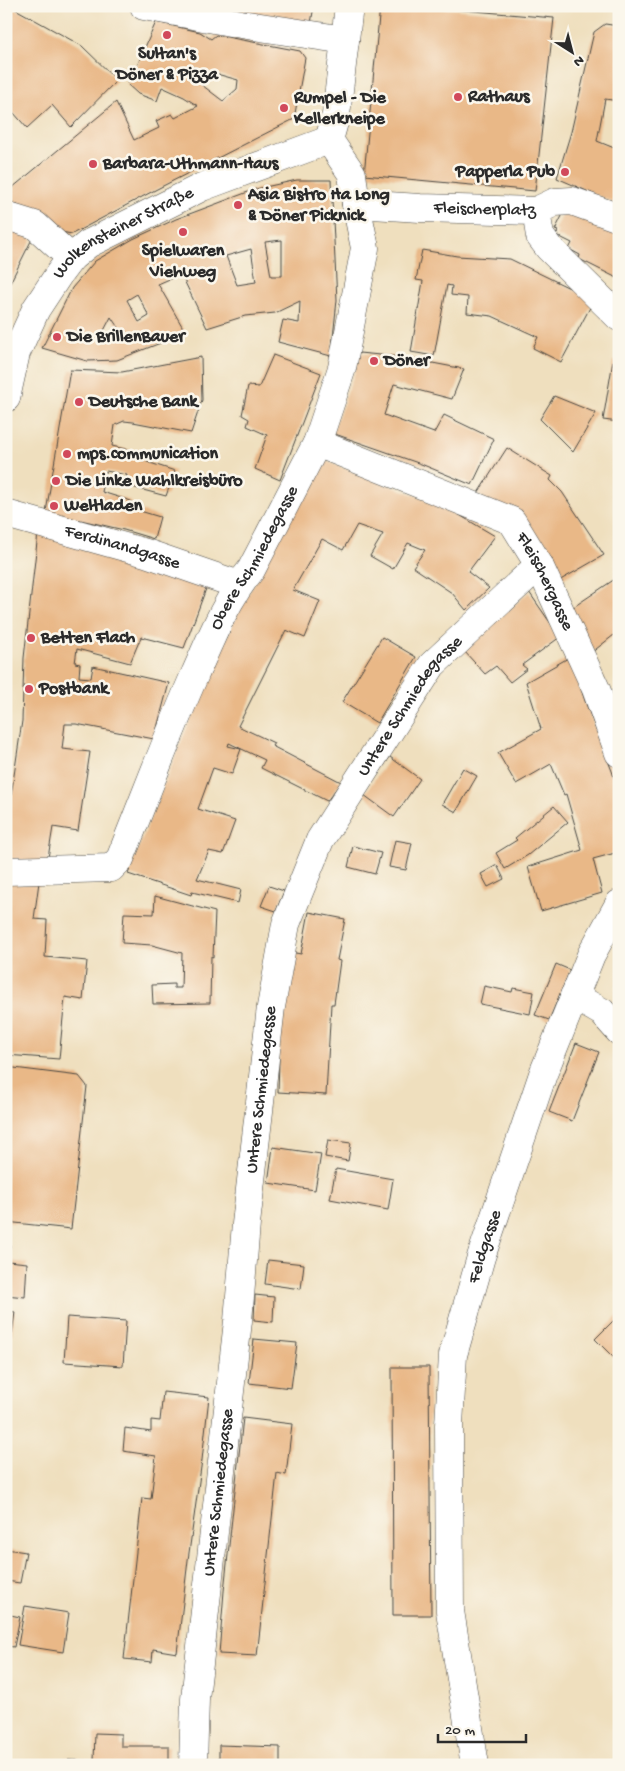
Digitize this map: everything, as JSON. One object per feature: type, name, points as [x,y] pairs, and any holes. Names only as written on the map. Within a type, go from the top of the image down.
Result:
[{"type":"street","points":[[144,6],[241,24],[345,40]]},
{"type":"street","points":[[329,140],[336,115],[349,6]]},
{"type":"street","name":"Obere Schmiedegasse","points":[[6,871],[111,868],[120,859],[187,692],[213,633],[239,585],[256,562],[318,443],[342,368],[365,248],[352,174],[329,140]]},
{"type":"street","name":"Wolkensteiner Straße","points":[[6,398],[16,353],[32,318],[71,258],[88,244],[202,187],[329,140]]},
{"type":"street","points":[[536,211],[556,202],[572,201],[619,218]]},
{"type":"street","name":"Fleischerplatz","points":[[356,204],[420,208],[536,211],[540,236],[549,248],[619,317]]},
{"type":"street","points":[[6,216],[35,225],[71,258]]},
{"type":"street","name":"Fleischergasse","points":[[318,443],[512,521],[539,565],[616,736]]},
{"type":"street","name":"Ferdinandgasse","points":[[6,514],[146,553],[239,585]]},
{"type":"street","name":"Untere Schmiedegasse","points":[[193,1765],[195,1699],[236,1340],[246,1224],[271,1007],[286,924],[320,840],[432,665],[539,565]]},
{"type":"street","name":"Feldgasse","points":[[475,1765],[450,1611],[449,1425],[453,1355],[481,1258],[543,1074],[591,955],[619,904]]},
{"type":"street","points":[[574,996],[602,1012],[619,1031]]},
{"type":"building","points":[[6,6],[10,6],[82,46],[117,80],[71,127],[52,105],[27,128],[13,112],[6,117]]},
{"type":"building","points":[[190,6],[314,6],[310,29]]},
{"type":"building","name":"Rathaus","points":[[380,6],[417,6],[554,18],[535,191],[364,175]]},
{"type":"building","points":[[156,22],[200,32],[211,39],[216,35],[300,51],[305,58],[294,119],[72,234],[61,232],[6,198],[6,193],[116,102],[134,140],[159,128],[156,121],[172,114],[175,118],[198,106],[162,87],[157,101],[138,94],[127,84],[133,75]],"holes":[[[192,67],[238,80],[237,89],[223,101],[190,76]]]},
{"type":"building","points":[[605,24],[619,26],[619,101],[605,99],[597,141],[619,150],[619,205],[557,178],[571,132],[594,32]]},
{"type":"building","points":[[297,180],[331,180],[337,300],[331,356],[278,342],[283,320],[299,323],[300,301],[275,313],[245,316],[207,328],[181,274],[158,284],[186,333],[117,360],[87,361],[42,348],[72,288],[95,261],[133,239],[176,219],[256,189]],"holes":[[[282,240],[282,276],[271,276],[265,242]],[[251,249],[256,282],[237,285],[226,256]],[[137,294],[149,316],[139,322],[127,300]],[[111,317],[125,338],[98,342]]]},
{"type":"building","points":[[564,212],[619,223],[619,279],[579,259],[580,255],[569,249],[572,243],[556,235],[558,231],[555,230]]},
{"type":"building","points":[[6,226],[34,235],[6,291]]},
{"type":"building","points":[[422,250],[457,256],[510,259],[594,300],[561,362],[533,348],[538,337],[492,316],[467,313],[468,297],[451,295],[452,286],[447,285],[434,356],[411,352],[423,281],[416,280]]},
{"type":"building","points":[[359,353],[401,357],[464,369],[452,399],[394,384],[384,415],[434,433],[444,415],[494,439],[472,485],[421,464],[332,433],[355,372]]},
{"type":"building","points":[[273,355],[321,373],[280,480],[255,469],[267,435],[247,426],[249,419],[242,415],[248,386],[259,387]]},
{"type":"building","points":[[201,357],[202,400],[191,433],[124,421],[115,425],[112,446],[143,453],[141,460],[175,471],[166,496],[124,485],[127,475],[106,471],[102,492],[131,501],[130,508],[160,517],[154,539],[46,512],[70,370],[122,372]]},
{"type":"building","points":[[613,361],[619,362],[619,422],[603,420]]},
{"type":"building","points":[[554,396],[596,413],[573,452],[540,419]]},
{"type":"building","points":[[507,448],[552,476],[550,480],[562,492],[604,555],[557,582],[478,493]]},
{"type":"building","points":[[320,459],[444,506],[495,536],[468,572],[489,588],[466,610],[452,593],[413,567],[425,550],[408,543],[393,569],[370,556],[383,534],[357,525],[343,550],[322,539],[293,590],[320,601],[305,638],[286,630],[238,726],[274,743],[272,746],[341,782],[327,801],[261,768],[265,760],[229,743],[228,746],[241,749],[232,774],[213,768],[198,809],[235,821],[223,854],[209,851],[197,879],[241,890],[238,903],[192,892],[191,895],[128,874],[209,673],[241,608]]},
{"type":"building","points":[[38,533],[207,586],[184,648],[141,637],[130,663],[77,649],[75,663],[80,664],[79,677],[91,678],[93,666],[169,683],[154,739],[76,724],[65,724],[62,749],[90,752],[78,831],[53,827],[47,864],[6,858],[6,830],[22,721],[24,658]]},
{"type":"building","points":[[615,579],[619,588],[619,631],[591,653],[569,610]]},
{"type":"building","points":[[529,592],[560,637],[522,665],[527,669],[510,682],[496,666],[485,674],[464,651]]},
{"type":"building","points":[[382,637],[416,657],[377,723],[342,702]]},
{"type":"building","points":[[570,657],[619,793],[619,852],[593,859],[602,893],[541,911],[528,867],[582,850],[566,794],[564,795],[551,764],[516,784],[498,753],[541,729],[526,682]]},
{"type":"building","points":[[390,757],[420,779],[394,817],[364,795]]},
{"type":"building","points":[[463,768],[477,776],[456,812],[442,804]]},
{"type":"building","points":[[554,806],[568,822],[528,855],[505,869],[496,853],[517,840],[515,838]]},
{"type":"building","points":[[395,840],[412,843],[406,870],[389,867]]},
{"type":"building","points":[[353,846],[381,853],[375,874],[348,867]]},
{"type":"building","points":[[497,865],[504,879],[488,887],[481,874]]},
{"type":"building","points":[[39,882],[34,919],[47,920],[45,957],[87,961],[83,1000],[65,997],[59,1059],[6,1055],[6,883]]},
{"type":"building","points":[[269,886],[284,891],[276,911],[261,906]]},
{"type":"building","points":[[155,896],[215,912],[213,957],[211,956],[210,1003],[153,1004],[152,985],[174,984],[174,988],[181,988],[182,953],[152,945],[122,943],[124,913],[154,914]]},
{"type":"building","points":[[309,912],[345,919],[337,960],[340,961],[334,1004],[331,1004],[326,1095],[278,1092],[281,999],[290,952],[301,954]]},
{"type":"building","points":[[556,964],[570,970],[549,1020],[535,1015]]},
{"type":"building","points":[[484,986],[512,992],[513,988],[534,992],[530,1014],[480,1004]]},
{"type":"building","points":[[576,1043],[599,1052],[572,1121],[549,1112]]},
{"type":"building","points":[[6,1067],[79,1076],[87,1086],[71,1229],[6,1222]]},
{"type":"building","points":[[328,1140],[351,1143],[348,1161],[325,1157]]},
{"type":"building","points":[[273,1147],[321,1154],[315,1190],[268,1183]]},
{"type":"building","points":[[336,1169],[393,1179],[388,1210],[330,1199]]},
{"type":"building","points":[[6,1245],[10,1245],[8,1261],[27,1263],[25,1297],[6,1295]]},
{"type":"building","points":[[268,1260],[304,1264],[301,1289],[265,1284]]},
{"type":"building","points":[[255,1295],[274,1297],[273,1322],[254,1320]]},
{"type":"building","points":[[6,1311],[15,1312],[12,1334],[6,1333]]},
{"type":"building","points":[[619,1315],[619,1363],[595,1339]]},
{"type":"building","points":[[67,1317],[126,1321],[123,1366],[64,1362]]},
{"type":"building","points":[[254,1339],[297,1343],[291,1388],[249,1383]]},
{"type":"building","points":[[392,1367],[429,1367],[431,1615],[393,1615]]},
{"type":"building","points":[[163,1392],[209,1397],[177,1653],[153,1649],[152,1662],[124,1659],[142,1498],[151,1499],[156,1456],[123,1451],[125,1428],[151,1432],[151,1420],[160,1421]]},
{"type":"building","points":[[243,1418],[292,1424],[286,1475],[277,1473],[257,1656],[219,1654]]},
{"type":"building","points":[[6,1549],[26,1552],[20,1583],[6,1581]]},
{"type":"building","points":[[25,1606],[69,1613],[63,1652],[18,1645]]},
{"type":"building","points":[[6,1614],[20,1617],[14,1647],[6,1646]]},
{"type":"building","points":[[95,1733],[121,1734],[121,1746],[169,1746],[169,1765],[68,1765],[68,1760],[94,1761]]},
{"type":"building","points":[[219,1745],[280,1747],[280,1765],[219,1765]]},
{"type":"place","name":"Sultan's Döner & Pizza","points":[[167,35]]},
{"type":"place","name":"Rathaus","points":[[458,97]]},
{"type":"place","name":"Rumpel - Die Kellerkneipe","points":[[284,108]]},
{"type":"place","name":"Barbara-Uthmann-Haus","points":[[93,164]]},
{"type":"place","name":"Papperla Pub","points":[[565,172]]},
{"type":"place","name":"Asia Bistro Ha Long & Döner Picknick","points":[[238,205]]},
{"type":"place","name":"Spielwaren Viehweg","points":[[183,232]]},
{"type":"place","name":"Die BrillenBauer","points":[[57,337]]},
{"type":"place","name":"Döner","points":[[374,361]]},
{"type":"place","name":"Deutsche Bank","points":[[79,402]]},
{"type":"place","name":"mps.communication","points":[[67,454]]},
{"type":"place","name":"Die Linke Wahlkreisbüro","points":[[56,481]]},
{"type":"place","name":"Weltladen","points":[[54,506]]},
{"type":"place","name":"Betten Flach","points":[[31,638]]},
{"type":"place","name":"Postbank","points":[[29,689]]}]
